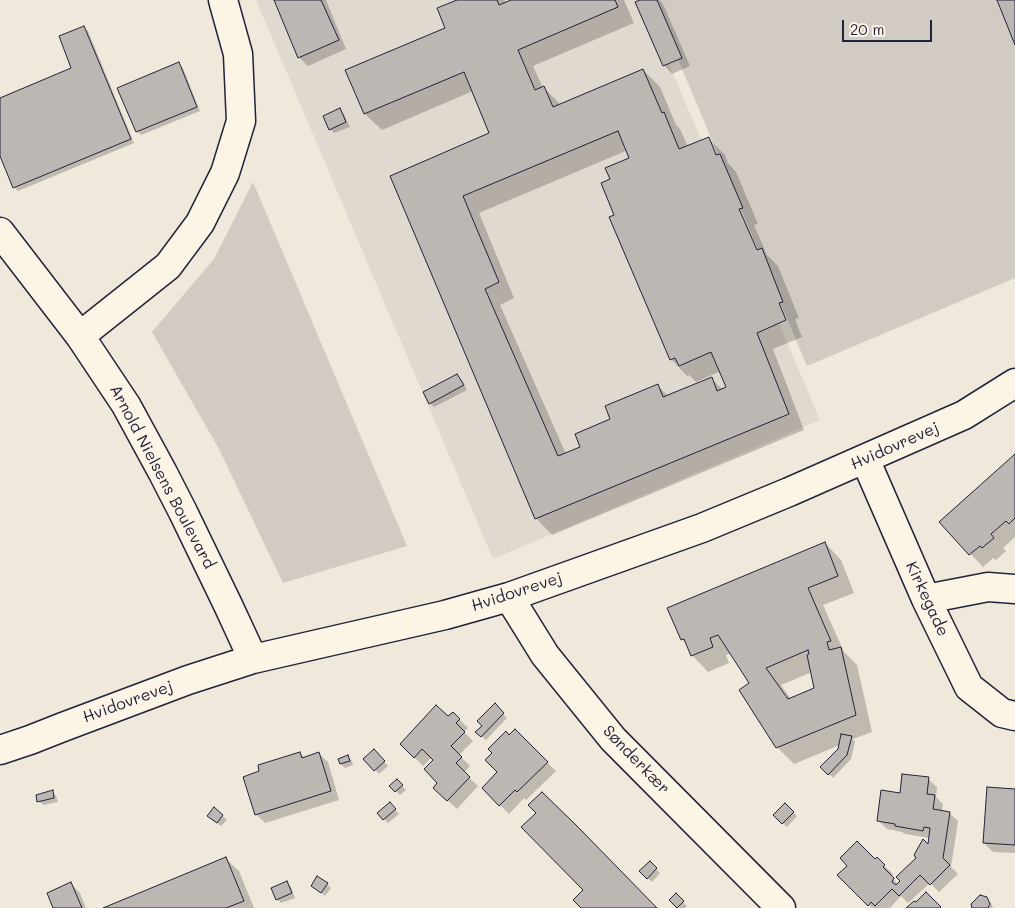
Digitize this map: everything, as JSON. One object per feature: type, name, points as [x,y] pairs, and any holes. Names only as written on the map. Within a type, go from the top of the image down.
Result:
[{"type":"street","points":[[80,336],[168,266],[200,223],[226,173],[241,121],[238,54],[223,0]]},
{"type":"street","name":"Arnold Nielsens Boulevard","points":[[0,232],[80,336],[126,405],[163,473],[253,660]]},
{"type":"street","name":"Hvidovrevej","points":[[0,750],[188,680],[253,660],[509,598],[702,528],[789,492],[964,415],[1015,382]]},
{"type":"street","name":"Kirkegade","points":[[865,459],[926,598],[969,687],[1002,713],[1015,716]]},
{"type":"street","points":[[926,598],[988,587],[1015,589]]},
{"type":"street","name":"Sønderkær","points":[[509,598],[545,655],[613,739],[781,908]]},
{"type":"shaded area","points":[[256,0],[642,0],[820,420],[493,559]]},
{"type":"shaded area","points":[[653,0],[1005,0],[1015,25],[1015,278],[807,366]]},
{"type":"shaded area","points":[[253,182],[407,546],[283,583],[219,449],[152,332],[214,259]]},
{"type":"building","points":[[274,0],[321,0],[339,40],[298,58]]},
{"type":"building","points":[[457,0],[497,0],[499,5],[511,0],[615,0],[618,7],[518,50],[535,90],[544,86],[553,107],[643,69],[662,113],[664,112],[679,149],[709,137],[716,155],[720,154],[743,208],[739,209],[757,250],[762,248],[783,302],[779,303],[786,320],[757,333],[789,414],[535,519],[390,176],[489,133],[464,72],[364,114],[345,70],[445,28],[437,8]],"holes":[[[618,131],[629,158],[605,168],[610,179],[601,183],[614,215],[609,217],[670,360],[675,358],[679,366],[711,352],[726,387],[717,391],[712,377],[663,397],[658,384],[605,406],[610,419],[575,434],[580,447],[558,456],[485,289],[499,282],[463,196]]]},
{"type":"building","points":[[640,0],[657,0],[682,58],[663,66],[635,2]]},
{"type":"building","points":[[997,0],[1015,0],[1015,45]]},
{"type":"building","points":[[84,26],[131,139],[13,188],[0,156],[0,98],[71,68],[59,36]]},
{"type":"building","points":[[179,62],[197,107],[136,132],[117,88]]},
{"type":"building","points":[[340,108],[346,122],[329,130],[323,116]]},
{"type":"building","points":[[457,374],[464,385],[429,404],[423,392]]},
{"type":"building","points":[[1015,454],[1015,518],[1009,524],[1006,521],[991,534],[994,538],[982,548],[980,546],[969,555],[939,522]]},
{"type":"building","points":[[825,542],[838,576],[808,588],[831,641],[827,642],[829,650],[841,647],[856,715],[776,748],[739,690],[749,683],[718,635],[710,638],[713,647],[691,656],[684,639],[681,640],[667,608]],"holes":[[[808,650],[809,654],[807,655],[814,688],[788,699],[766,668]]]},
{"type":"building","points":[[495,703],[504,713],[481,737],[475,732],[482,726],[477,721]]},
{"type":"building","points":[[436,705],[448,716],[453,712],[460,719],[456,723],[465,732],[451,746],[462,757],[456,763],[470,777],[447,801],[433,788],[437,783],[424,769],[433,760],[422,749],[414,758],[400,744]]},
{"type":"building","points":[[515,729],[548,762],[517,792],[515,790],[499,806],[482,788],[497,772],[485,760],[492,753],[488,749],[506,731],[509,735]]},
{"type":"building","points":[[841,734],[852,736],[847,755],[828,775],[820,767],[838,749]]},
{"type":"building","points":[[374,749],[385,761],[374,771],[363,759]]},
{"type":"building","points":[[300,752],[302,758],[319,752],[331,791],[255,815],[243,777],[259,771],[258,765]]},
{"type":"building","points":[[348,755],[350,761],[340,764],[338,759]]},
{"type":"building","points":[[902,774],[929,777],[927,794],[935,795],[933,809],[950,812],[943,858],[950,865],[930,885],[920,875],[899,896],[892,889],[875,906],[871,902],[868,906],[837,875],[847,866],[840,858],[857,841],[875,859],[877,857],[885,865],[883,867],[894,878],[892,882],[896,885],[900,881],[896,877],[916,858],[914,855],[923,839],[928,844],[930,828],[924,827],[923,831],[877,821],[881,790],[900,793]]},
{"type":"building","points":[[397,779],[403,785],[395,792],[389,786]]},
{"type":"building","points":[[987,787],[1015,789],[1015,845],[983,843]]},
{"type":"building","points":[[53,790],[54,798],[37,802],[36,795]]},
{"type":"building","points":[[542,792],[657,908],[581,908],[573,900],[583,890],[521,827],[536,813],[528,805]]},
{"type":"building","points":[[390,802],[396,809],[383,820],[377,813]]},
{"type":"building","points":[[785,803],[794,812],[782,824],[773,815]]},
{"type":"building","points":[[214,807],[223,815],[217,823],[207,816]]},
{"type":"building","points":[[226,857],[244,901],[226,908],[103,908]]},
{"type":"building","points":[[650,861],[657,868],[647,879],[639,871]]},
{"type":"building","points":[[317,876],[328,883],[321,893],[311,886]]},
{"type":"building","points":[[287,881],[292,893],[276,900],[271,888]]},
{"type":"building","points":[[71,882],[82,908],[53,908],[47,893]]},
{"type":"building","points":[[926,892],[940,908],[906,908],[914,901],[916,902]]},
{"type":"building","points":[[676,893],[684,901],[677,908],[669,900]]},
{"type":"building","points":[[980,895],[987,897],[990,904],[988,908],[972,908],[971,904]]}]
